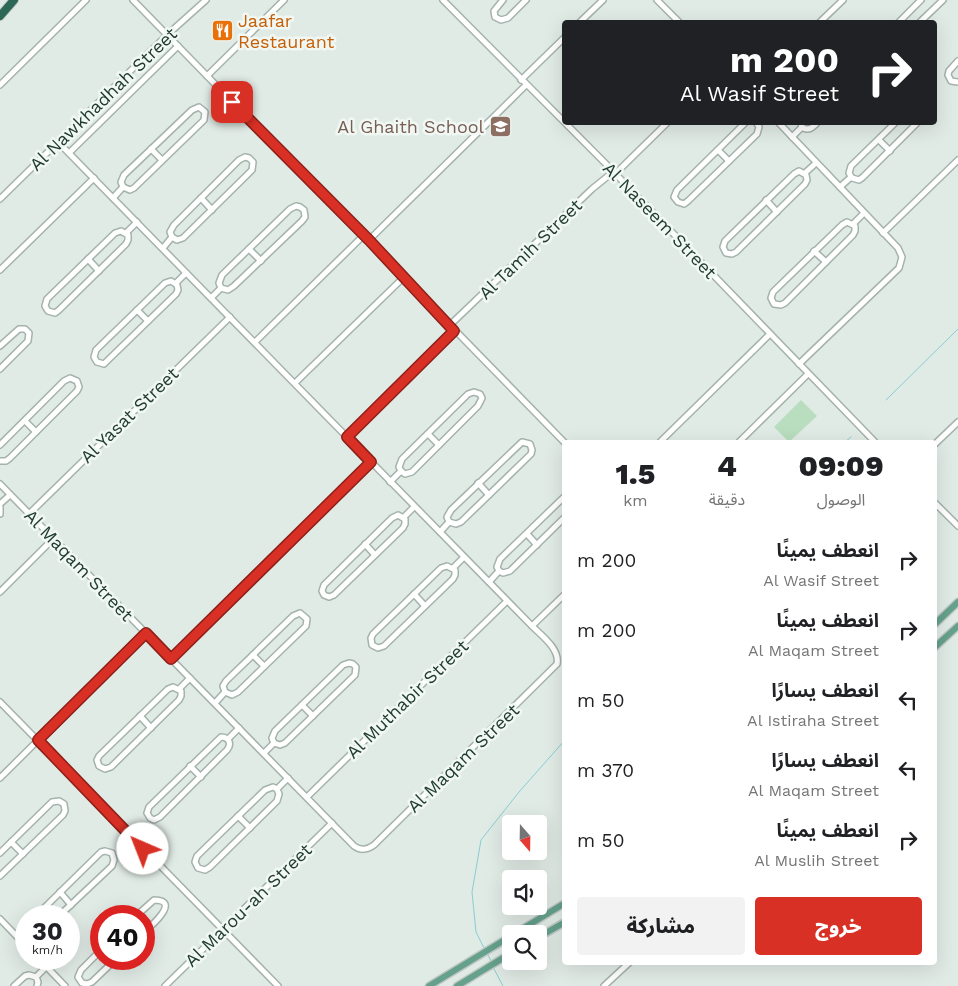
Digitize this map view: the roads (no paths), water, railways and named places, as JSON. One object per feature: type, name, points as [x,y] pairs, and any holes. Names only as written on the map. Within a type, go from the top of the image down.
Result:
[{"type":"highway","points":[[0,16],[14,0]]},
{"type":"main road","points":[[937,622],[958,602]]},
{"type":"main road","points":[[937,645],[958,626]]},
{"type":"main road","points":[[529,925],[562,905]]},
{"type":"main road","points":[[547,932],[562,924]]},
{"type":"main road","points":[[428,986],[502,942]]},
{"type":"main road","points":[[458,986],[502,959]]},
{"type":"street","points":[[0,85],[86,0]]},
{"type":"street","points":[[133,0],[562,440]]},
{"type":"street","name":"Al Nawkhadhah Street","points":[[0,199],[206,0]]},
{"type":"street","points":[[207,76],[284,0]]},
{"type":"street","name":"Al Naseem Street","points":[[443,0],[562,121]]},
{"type":"street","points":[[503,0],[494,11],[495,17],[501,20],[508,18],[526,0]]},
{"type":"street","points":[[582,20],[603,0]]},
{"type":"street","points":[[657,0],[675,20]]},
{"type":"street","points":[[822,20],[843,0]]},
{"type":"street","points":[[901,20],[921,0]]},
{"type":"street","points":[[922,20],[943,0]]},
{"type":"street","points":[[521,80],[562,40]]},
{"type":"street","name":"Al Nawkhadhah Street","points":[[69,153],[178,46]]},
{"type":"street","points":[[958,61],[949,71],[948,75],[951,81],[958,82]]},
{"type":"street","points":[[369,240],[526,85]]},
{"type":"street","points":[[199,107],[202,109],[205,114],[204,120],[162,160],[134,188],[130,190],[123,187],[121,182],[123,177],[151,149],[193,108],[199,107]]},
{"type":"street","name":"Al Tamih Street","points":[[347,437],[468,310],[592,189],[665,125]]},
{"type":"street","points":[[743,125],[677,190],[674,196],[676,201],[682,204],[686,203],[758,132],[758,125]]},
{"type":"street","points":[[781,125],[900,251],[902,257],[901,265],[799,364]]},
{"type":"street","points":[[792,137],[801,125],[809,129],[814,125]]},
{"type":"street","points":[[850,177],[849,170],[851,166],[893,125]]},
{"type":"street","points":[[850,177],[854,180],[861,179],[915,125]]},
{"type":"street","name":"Al Naseem Street","points":[[568,127],[873,440]]},
{"type":"street","points":[[879,140],[890,151]]},
{"type":"street","name":"Al Maqam Street","points":[[0,484],[356,848],[364,850],[371,847],[558,662],[557,653],[508,601],[58,142]]},
{"type":"street","points":[[151,149],[162,160]]},
{"type":"street","points":[[718,150],[729,161]]},
{"type":"street","points":[[247,157],[251,159],[254,165],[252,170],[212,210],[184,238],[177,240],[172,237],[170,232],[172,227],[241,158],[247,157]]},
{"type":"street","points":[[883,233],[958,160]]},
{"type":"street","points":[[805,173],[816,163]]},
{"type":"street","points":[[799,171],[805,173],[806,182],[735,253],[728,254],[724,251],[722,247],[725,241],[766,200],[794,174],[799,171]]},
{"type":"street","points":[[840,187],[850,177]]},
{"type":"street","points":[[0,270],[94,178]]},
{"type":"street","points":[[113,198],[123,187]]},
{"type":"street","points":[[201,198],[212,210]]},
{"type":"street","points":[[766,200],[777,212]]},
{"type":"street","points":[[296,206],[302,208],[305,212],[304,219],[230,289],[225,290],[221,288],[219,283],[222,276],[249,249],[290,209],[296,206]]},
{"type":"street","points":[[853,224],[864,213]]},
{"type":"street","points":[[126,233],[137,222]]},
{"type":"street","points":[[847,222],[853,224],[855,228],[854,233],[783,304],[776,305],[772,302],[773,292],[814,251],[842,225],[847,222]]},
{"type":"street","points":[[121,231],[126,233],[128,242],[57,312],[47,310],[45,306],[47,299],[88,259],[115,233],[121,231]]},
{"type":"street","points":[[255,342],[364,236]]},
{"type":"street","points":[[163,248],[172,237]]},
{"type":"street","points":[[249,249],[260,261]]},
{"type":"street","points":[[814,251],[826,262]]},
{"type":"street","points":[[88,259],[99,270]]},
{"type":"street","points":[[176,283],[186,272]]},
{"type":"street","points":[[295,383],[404,277]]},
{"type":"street","points":[[170,281],[176,283],[178,287],[177,292],[108,361],[101,364],[96,361],[94,354],[96,350],[165,283],[170,281]]},
{"type":"street","points":[[211,298],[221,288]]},
{"type":"street","points":[[138,310],[148,321]]},
{"type":"street","name":"Al Yasat Street","points":[[28,514],[230,317]]},
{"type":"street","points":[[0,346],[17,330],[23,328],[28,332],[30,338],[28,341],[0,369]]},
{"type":"street","points":[[662,440],[770,334]]},
{"type":"street","points":[[741,440],[808,374]]},
{"type":"street","points":[[0,445],[64,381],[70,378],[76,380],[79,385],[77,391],[8,460],[0,461]]},
{"type":"street","points":[[474,392],[480,394],[482,400],[480,404],[410,473],[405,474],[399,467],[400,462],[428,434],[468,394],[474,392]]},
{"type":"street","points":[[25,420],[36,432]]},
{"type":"street","points":[[937,442],[958,422]]},
{"type":"street","points":[[428,434],[439,445]]},
{"type":"street","points":[[524,441],[530,444],[532,448],[531,454],[489,495],[461,522],[456,524],[450,522],[449,512],[478,483],[520,443],[524,441]]},
{"type":"street","points":[[171,659],[371,462]]},
{"type":"street","points":[[390,482],[401,471]]},
{"type":"street","points":[[478,483],[489,495]]},
{"type":"street","name":"Al Maqam Street","points":[[0,514],[0,505],[10,495]]},
{"type":"street","points":[[499,571],[497,567],[500,559],[562,499]]},
{"type":"street","points":[[937,504],[958,526]]},
{"type":"street","points":[[403,518],[414,507]]},
{"type":"street","points":[[398,516],[403,518],[406,524],[403,528],[334,595],[329,597],[324,595],[322,589],[324,585],[365,544],[392,518],[398,516]]},
{"type":"street","points":[[499,571],[508,573],[562,520]]},
{"type":"street","points":[[440,532],[450,522]]},
{"type":"street","points":[[526,534],[537,545]]},
{"type":"street","points":[[0,592],[53,540]]},
{"type":"street","points":[[365,544],[375,555]]},
{"type":"street","points":[[453,568],[464,557]]},
{"type":"street","points":[[449,566],[453,568],[455,572],[454,577],[384,646],[378,648],[372,645],[371,638],[373,634],[414,594],[443,567],[449,566]]},
{"type":"street","points":[[489,582],[499,571]]},
{"type":"street","points":[[414,594],[426,606]]},
{"type":"street","points":[[532,626],[562,597]]},
{"type":"street","name":"Al Muthabir Street","points":[[307,797],[508,601]]},
{"type":"street","points":[[294,614],[304,615],[307,620],[306,626],[236,693],[230,695],[225,692],[223,689],[224,682],[253,655],[294,614]]},
{"type":"street","points":[[0,778],[146,633]]},
{"type":"street","points":[[253,655],[264,666]]},
{"type":"street","points":[[351,663],[354,665],[356,669],[355,675],[285,744],[280,746],[274,743],[272,736],[275,731],[302,705],[345,664],[351,663]]},
{"type":"street","points":[[179,689],[190,678]]},
{"type":"street","points":[[176,687],[179,689],[182,693],[181,698],[151,728],[109,768],[105,769],[99,766],[97,760],[99,756],[140,716],[170,688],[176,687]]},
{"type":"street","points":[[215,703],[225,692]]},
{"type":"street","points":[[0,702],[278,986]]},
{"type":"street","points":[[302,705],[313,716]]},
{"type":"street","points":[[140,716],[151,728]]},
{"type":"street","points":[[228,740],[240,728]]},
{"type":"street","points":[[224,737],[228,740],[230,744],[229,749],[158,818],[154,820],[148,817],[147,810],[149,806],[219,738],[224,737]]},
{"type":"street","points":[[264,753],[274,743]]},
{"type":"street","points":[[190,766],[200,777]]},
{"type":"street","points":[[277,789],[288,778]]},
{"type":"street","points":[[266,788],[277,789],[278,799],[208,869],[201,870],[197,867],[195,862],[198,856],[266,788]]},
{"type":"street","points":[[0,853],[52,802],[56,800],[62,802],[65,808],[63,814],[0,876]]},
{"type":"street","points":[[238,816],[250,828]]},
{"type":"street","name":"Al Marou-ah Street","points":[[168,985],[332,823]]},
{"type":"street","points":[[11,842],[22,854]]},
{"type":"street","points":[[47,905],[60,892],[101,852],[112,853],[113,864],[71,904],[60,892]]},
{"type":"street","points":[[148,905],[154,900],[164,904],[165,909],[163,913],[155,921]]},
{"type":"street","points":[[0,919],[15,932]]},
{"type":"street","points":[[90,962],[80,972],[78,977],[79,984],[92,982],[105,970]]},
{"type":"street","points":[[604,986],[627,965]]},
{"type":"street","points":[[36,977],[43,970]]},
{"type":"street","points":[[49,970],[65,986]]},
{"type":"street","points":[[14,986],[27,975],[36,977]]},
{"type":"street","points":[[36,977],[37,986]]},
{"type":"waterway","points":[[886,400],[958,329]]},
{"type":"waterway","points":[[847,440],[851,437]]},
{"type":"waterway","points":[[485,950],[476,932],[472,892],[481,840],[519,792],[562,743]]},
{"type":"waterway","points":[[487,953],[492,963]]},
{"type":"waterway","points":[[493,967],[503,986]]},
{"type":"place","name":"Jaafar Restaurant","points":[[222,30]]},
{"type":"place","name":"Al Ghaith School","points":[[500,126]]}]
